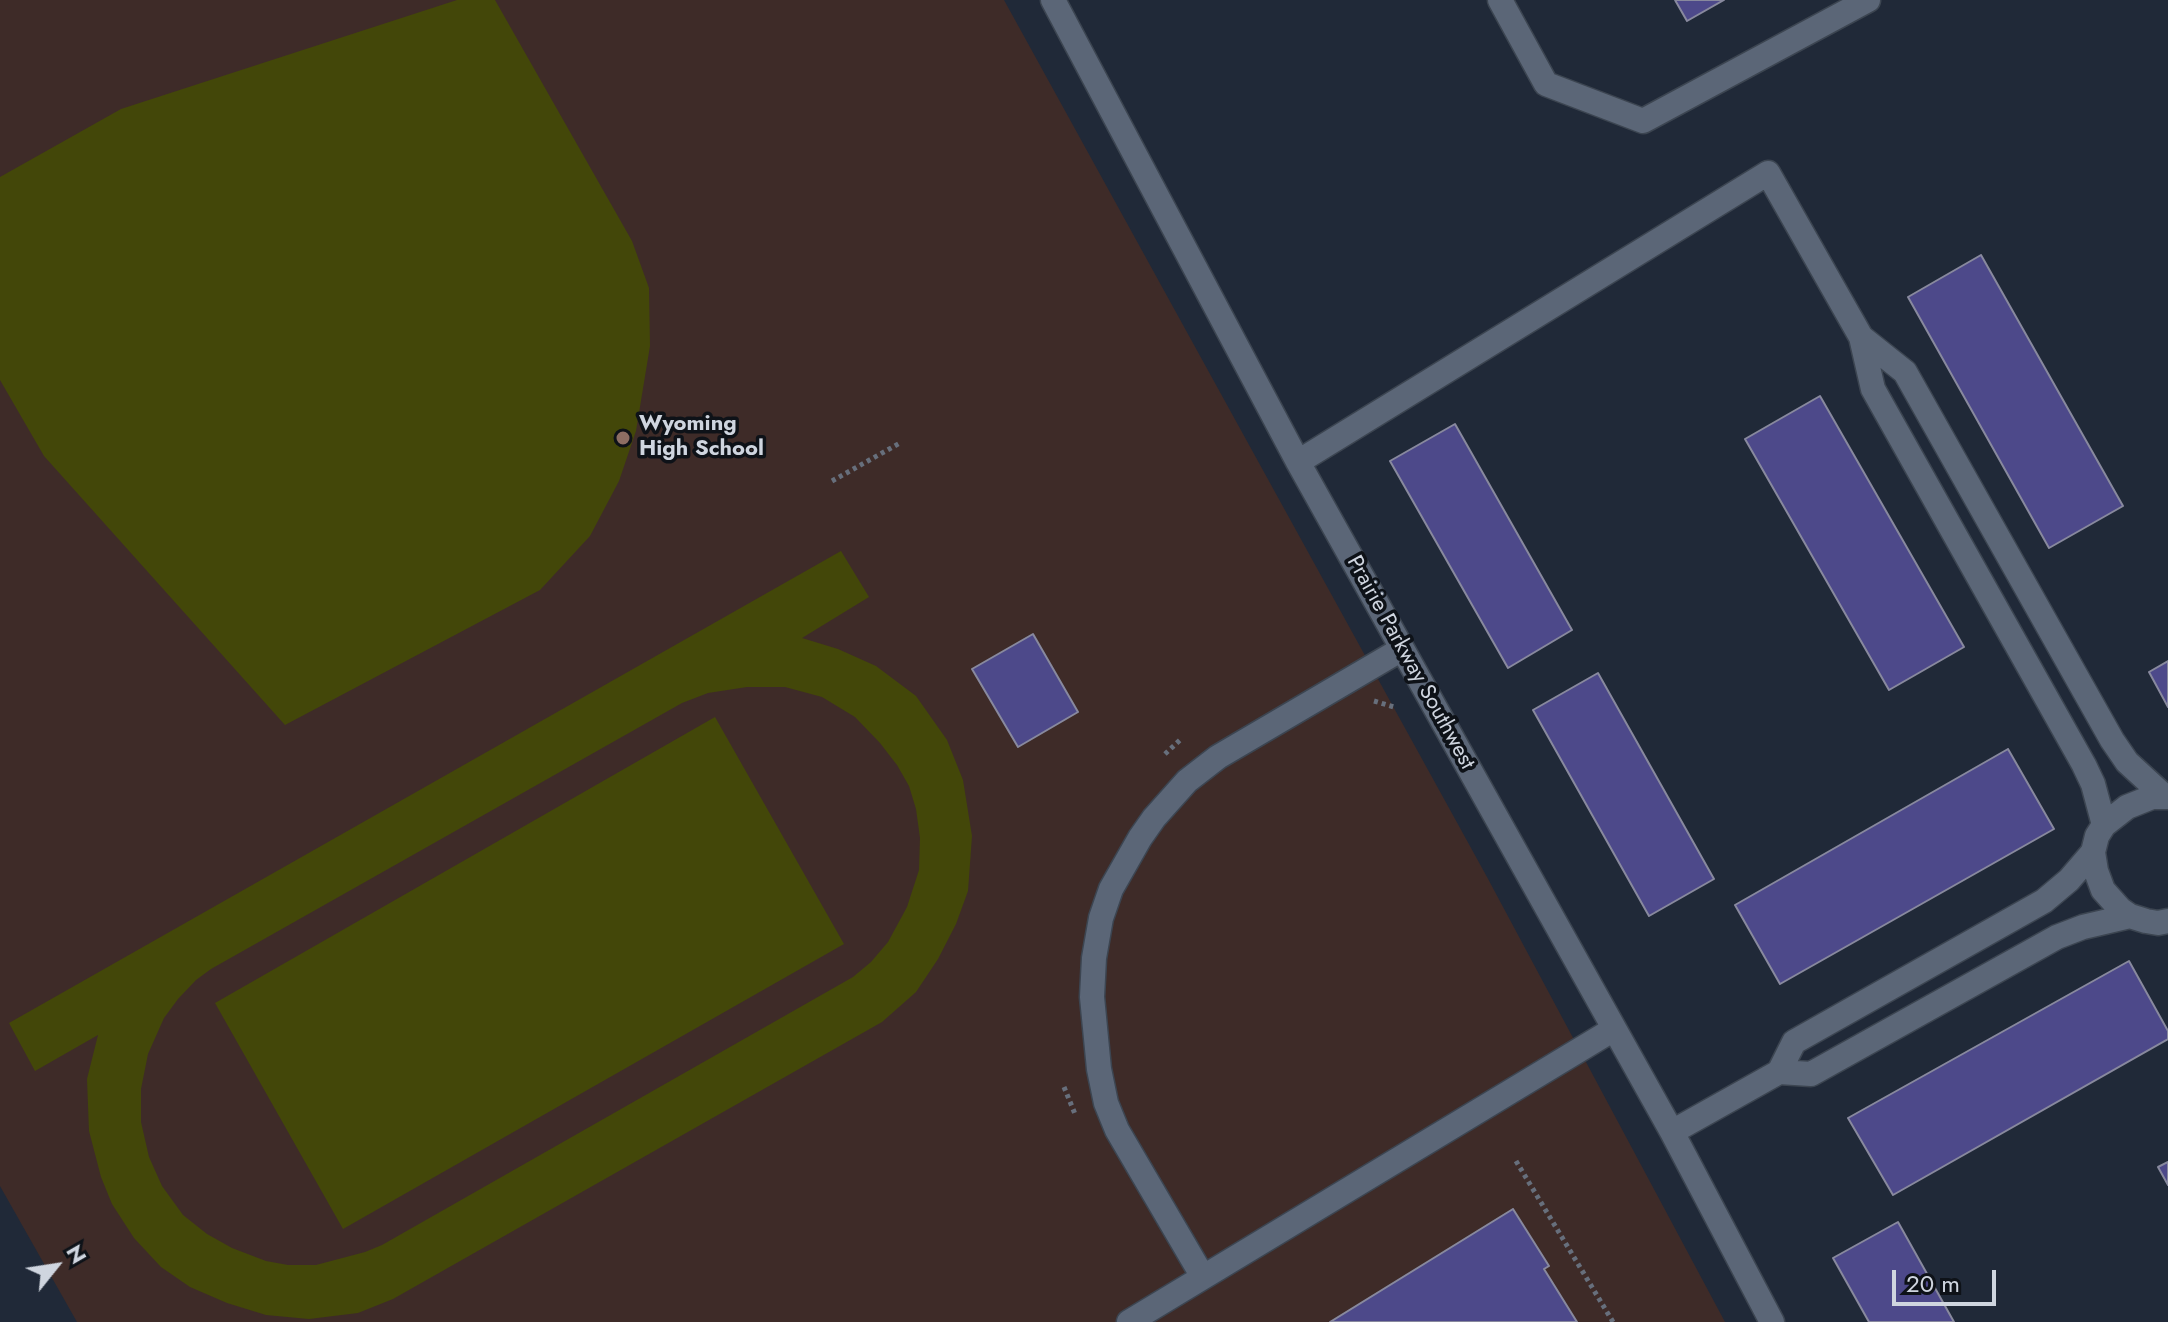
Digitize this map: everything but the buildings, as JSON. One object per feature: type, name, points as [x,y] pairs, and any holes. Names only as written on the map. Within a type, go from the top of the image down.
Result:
[{"type":"street","name":"Prairie Parkway Southwest","points":[[1053,0],[1298,462],[1672,1132],[1772,1322]]},
{"type":"street","points":[[1500,0],[1546,84],[1643,121],[1868,0]]},
{"type":"street","points":[[1298,462],[1768,173],[1861,337],[1873,389],[2084,765],[2093,784],[2104,825]]},
{"type":"street","points":[[1861,337],[1905,372],[2112,740],[2127,762],[2166,797]]},
{"type":"street","points":[[1203,1277],[1117,1130],[1106,1103],[1099,1069],[1092,997],[1094,958],[1101,918],[1111,889],[1140,838],[1187,781],[1218,757],[1402,649]]},
{"type":"street","points":[[2165,925],[2130,916],[2120,909],[2103,890],[2093,852],[2104,825],[2127,807],[2152,797],[2166,797]]},
{"type":"street","points":[[1779,1072],[1794,1042],[2044,901],[2069,880],[2093,852]]},
{"type":"street","points":[[1672,1132],[1779,1072],[1811,1074],[2057,937],[2083,927],[2130,916]]},
{"type":"street","points":[[1129,1322],[1614,1029]]},
{"type":"path","points":[[832,481],[900,443]]},
{"type":"path","points":[[1366,702],[1376,701],[1394,707]]},
{"type":"path","points":[[1165,754],[1180,740]]},
{"type":"path","points":[[1064,1087],[1075,1114]]},
{"type":"path","points":[[1516,1161],[1613,1322]]},
{"type":"shaded area","name":"Wyoming High School","points":[[0,0],[1004,0],[1487,877],[1725,1322],[77,1322],[0,1186]]},
{"type":"shaded area","points":[[457,0],[495,0],[632,241],[649,288],[650,346],[636,431],[619,481],[590,536],[540,590],[285,725],[44,456],[0,380],[0,177],[121,109]]},
{"type":"shaded area","points":[[841,551],[869,597],[802,638],[838,649],[876,666],[916,696],[947,740],[963,780],[972,836],[968,891],[938,959],[916,992],[882,1022],[393,1299],[358,1313],[309,1319],[266,1315],[190,1287],[161,1267],[134,1238],[112,1204],[101,1177],[89,1131],[87,1079],[98,1035],[35,1071],[9,1023]],"holes":[[[747,687],[785,687],[822,697],[855,717],[880,743],[909,786],[920,838],[919,870],[907,907],[888,942],[871,962],[853,977],[365,1252],[316,1265],[266,1261],[232,1248],[183,1215],[162,1186],[149,1157],[141,1122],[141,1089],[148,1054],[164,1018],[196,980],[682,703],[708,693]]]},
{"type":"shaded area","points":[[715,717],[844,944],[343,1229],[215,1003]]},
{"type":"place","name":"Wyoming High School","points":[[623,438]]}]
